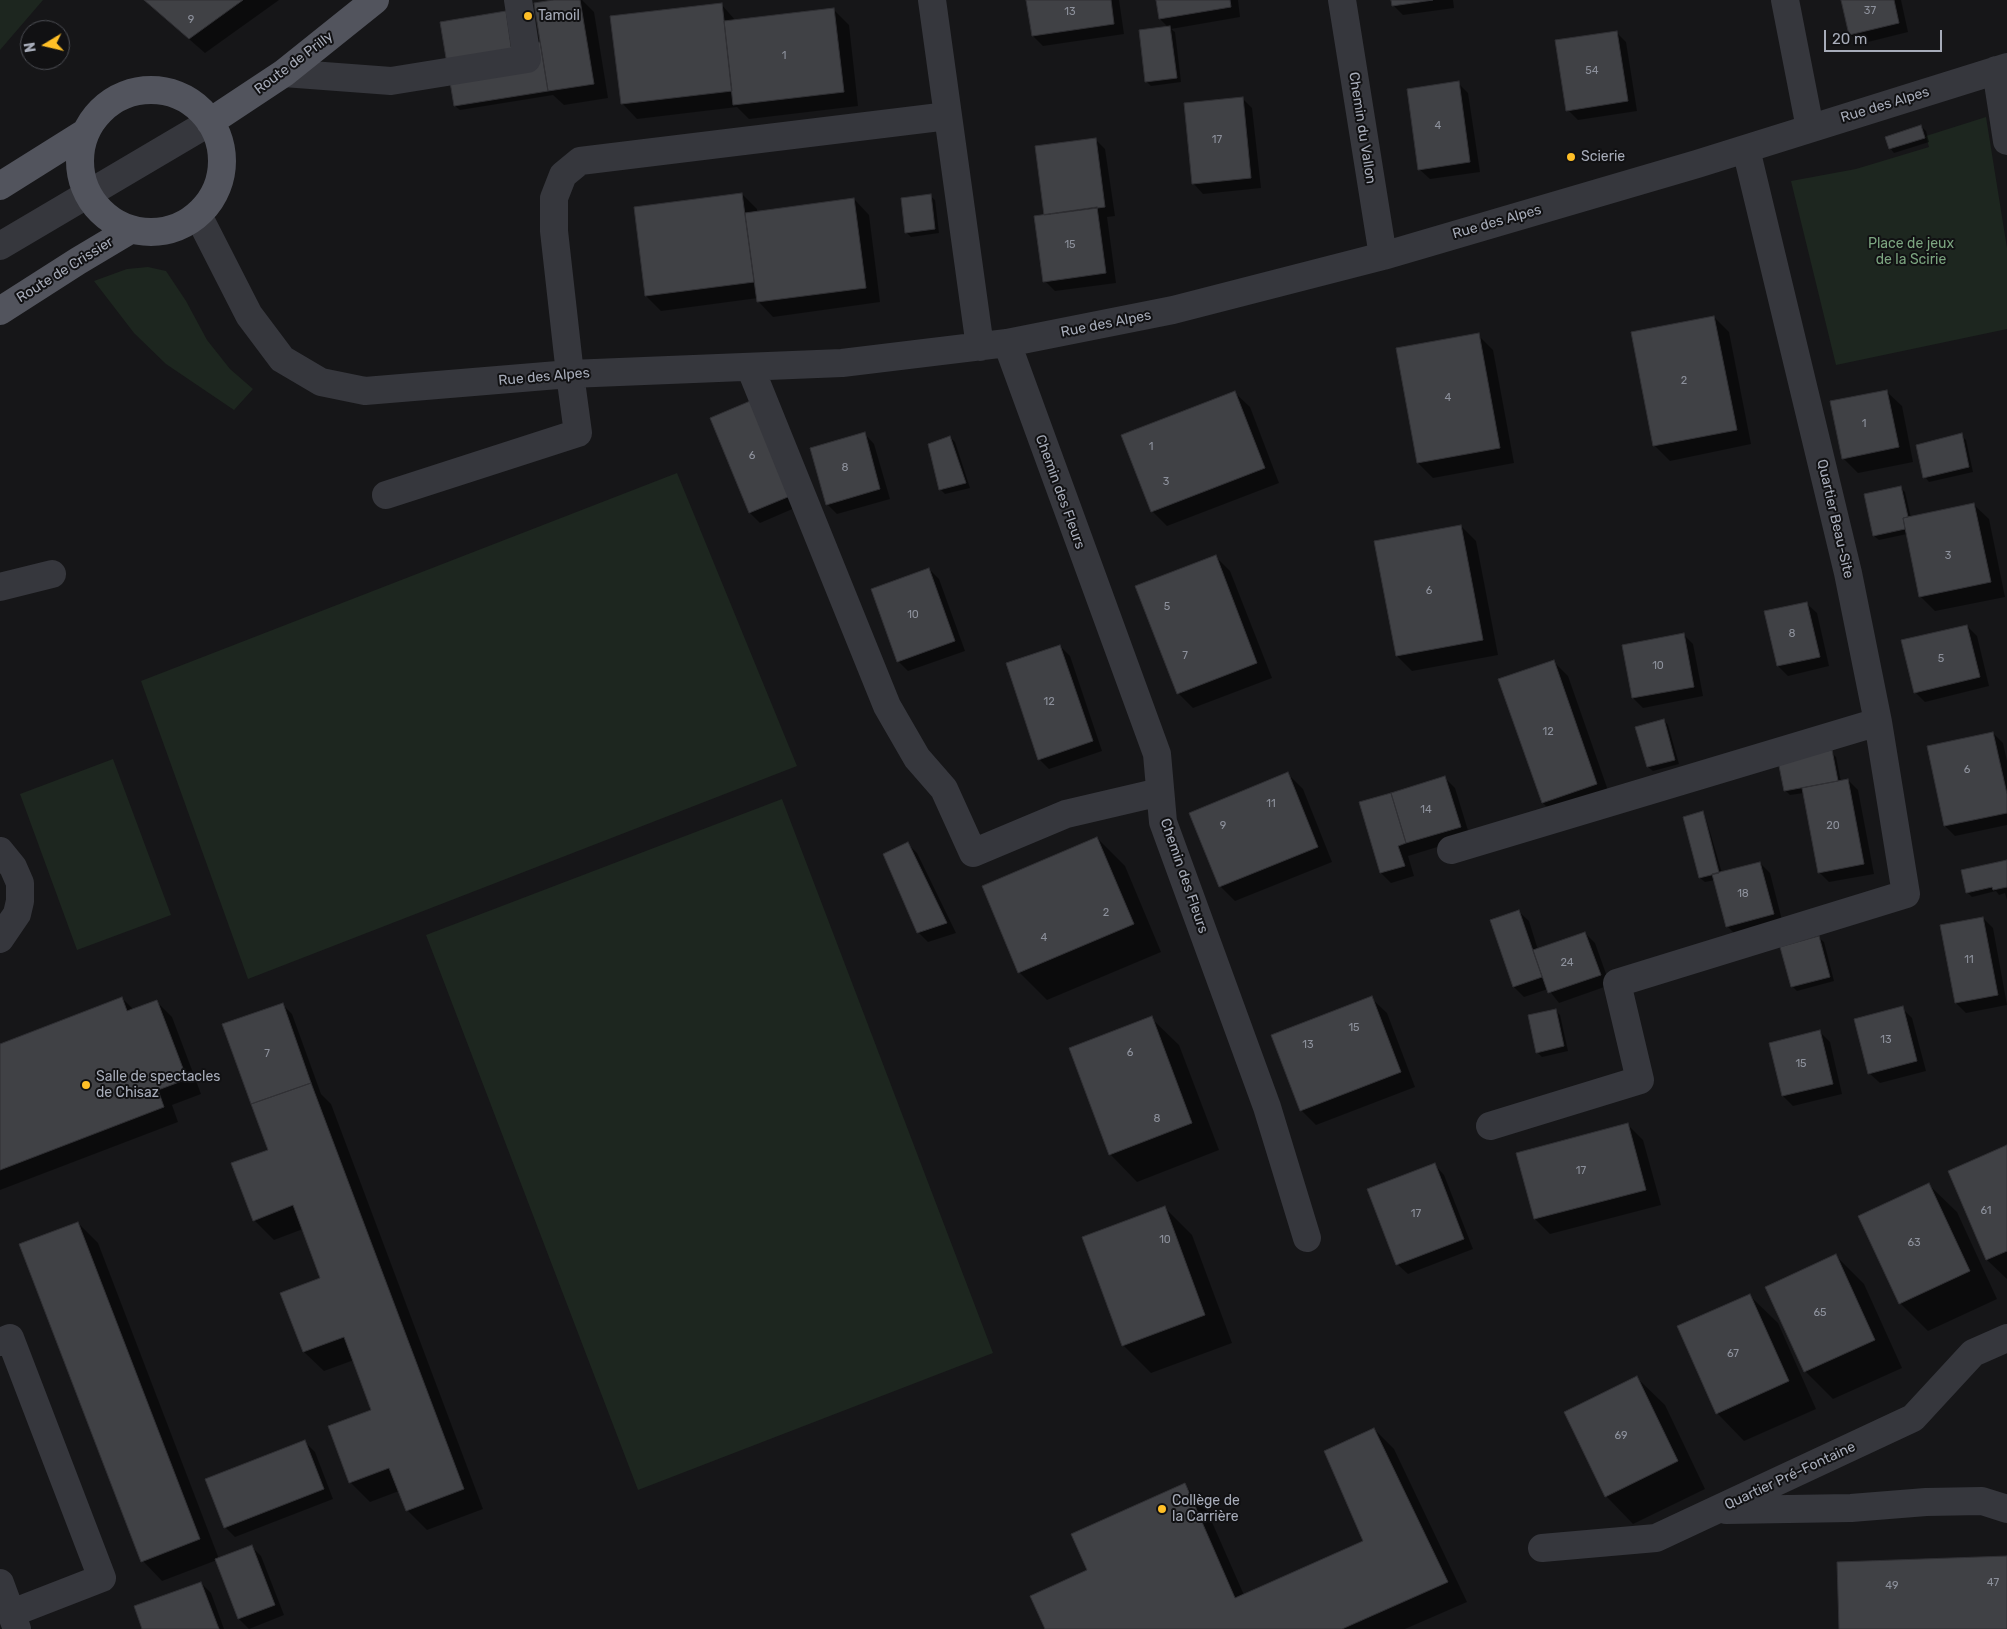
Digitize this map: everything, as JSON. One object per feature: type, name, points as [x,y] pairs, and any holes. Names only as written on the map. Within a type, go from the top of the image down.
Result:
[{"type":"main road","name":"Route de Prilly","points":[[210,122],[284,73],[375,0]]},
{"type":"main road","points":[[140,90],[163,90],[185,98],[203,112],[210,122],[216,131],[222,154],[221,176],[212,198],[198,216],[177,228],[154,233],[130,230],[109,220],[92,202],[80,171],[80,154],[86,132],[99,112],[118,98],[140,90]]},
{"type":"main road","points":[[0,186],[86,132]]},
{"type":"main road","name":"Route de Crissier","points":[[0,311],[78,260],[130,230]]},
{"type":"street","points":[[284,73],[391,81],[526,59],[518,0]]},
{"type":"street","points":[[932,0],[980,347]]},
{"type":"street","name":"Chemin du Vallon","points":[[1342,0],[1383,256]]},
{"type":"street","points":[[1784,0],[1810,128]]},
{"type":"street","points":[[2002,69],[2007,141]]},
{"type":"street","name":"Rue des Alpes","points":[[198,216],[254,322],[282,359],[321,382],[365,391],[570,374],[842,363],[1007,343],[1173,310],[1383,256],[1746,149],[2002,69]]},
{"type":"street","points":[[386,495],[578,433],[554,230],[554,198],[563,175],[580,161],[948,116]]},
{"type":"street","points":[[0,246],[210,122]]},
{"type":"street","name":"Quartier Beau-Site","points":[[1490,1126],[1640,1080],[1617,983],[1906,894],[1878,722],[1848,573],[1746,149]]},
{"type":"street","name":"Chemin des Fleurs","points":[[1007,343],[1157,754],[1163,822],[1267,1107],[1306,1238]]},
{"type":"street","points":[[750,367],[887,706],[917,758],[944,789],[973,853],[1066,814],[1160,792]]},
{"type":"street","points":[[0,586],[52,574]]},
{"type":"street","points":[[1451,850],[1878,722]]},
{"type":"street","points":[[0,851],[13,867],[20,883],[20,901],[17,914],[0,939]]},
{"type":"street","points":[[0,1342],[10,1338],[102,1578],[14,1621],[0,1583]]},
{"type":"street","name":"Quartier Pré-Fontaine","points":[[1542,1548],[1656,1538],[1913,1418],[1973,1353],[2007,1338]]},
{"type":"street","points":[[1717,1510],[1851,1508],[1982,1501],[2007,1509]]},
{"type":"green space","points":[[0,0],[43,0],[26,20],[20,20],[20,27],[0,50]]},
{"type":"green space","name":"Place de jeux de la Scirie","points":[[1986,117],[2007,248],[2007,329],[1836,365],[1791,181],[1856,169],[1929,147],[1926,136]]},
{"type":"green space","points":[[148,267],[166,271],[186,301],[207,340],[230,369],[253,389],[234,410],[166,364],[134,333],[94,281],[127,269]]},
{"type":"green space","points":[[677,473],[797,766],[248,979],[141,681]]},
{"type":"green space","points":[[113,759],[171,915],[77,950],[20,794]]},
{"type":"green space","points":[[782,799],[993,1353],[638,1490],[426,935]]},
{"type":"building","points":[[144,0],[243,0],[189,39]]},
{"type":"building","points":[[553,0],[580,0],[594,84],[548,91],[534,3]]},
{"type":"building","points":[[1026,0],[1111,0],[1114,24],[1032,36]]},
{"type":"building","points":[[1156,0],[1230,0],[1231,7],[1159,19]]},
{"type":"building","points":[[1391,0],[1433,0],[1392,6]]},
{"type":"building","points":[[1841,0],[1894,0],[1899,23],[1849,35]]},
{"type":"building","points":[[722,3],[732,91],[621,104],[610,16]]},
{"type":"building","points":[[834,8],[844,92],[733,105],[724,21]]},
{"type":"building","points":[[506,11],[511,47],[540,42],[548,91],[454,106],[440,22]]},
{"type":"building","points":[[1170,26],[1177,78],[1145,82],[1139,30]]},
{"type":"building","points":[[1617,31],[1628,101],[1566,111],[1555,40]]},
{"type":"building","points":[[1459,81],[1470,162],[1418,170],[1407,89]]},
{"type":"building","points":[[1243,97],[1251,178],[1192,184],[1184,103]]},
{"type":"building","points":[[1921,125],[1925,138],[1889,149],[1885,137]]},
{"type":"building","points":[[1096,138],[1105,207],[1044,215],[1035,146]]},
{"type":"building","points":[[742,193],[754,282],[645,296],[634,207]]},
{"type":"building","points":[[931,194],[935,229],[905,233],[901,198]]},
{"type":"building","points":[[854,198],[866,288],[757,302],[745,213]]},
{"type":"building","points":[[1097,207],[1106,273],[1043,282],[1034,216]]},
{"type":"building","points":[[1714,316],[1737,430],[1653,446],[1631,332]]},
{"type":"building","points":[[1479,333],[1500,448],[1417,463],[1396,348]]},
{"type":"building","points":[[1887,390],[1899,447],[1842,459],[1830,401]]},
{"type":"building","points":[[1235,391],[1265,468],[1151,512],[1121,435]]},
{"type":"building","points":[[755,399],[795,494],[749,513],[710,418]]},
{"type":"building","points":[[865,432],[880,489],[826,505],[810,448]]},
{"type":"building","points":[[1962,433],[1969,467],[1923,478],[1916,445]]},
{"type":"building","points":[[950,436],[966,483],[939,490],[928,444]]},
{"type":"building","points":[[1901,486],[1908,517],[1903,518],[1905,529],[1873,536],[1864,494]]},
{"type":"building","points":[[1974,503],[1991,582],[1919,597],[1903,518]]},
{"type":"building","points":[[1461,525],[1483,640],[1396,656],[1374,541]]},
{"type":"building","points":[[1216,555],[1257,663],[1177,694],[1135,586]]},
{"type":"building","points":[[929,568],[955,641],[897,662],[871,589]]},
{"type":"building","points":[[1807,602],[1820,657],[1777,666],[1764,611]]},
{"type":"building","points":[[1967,625],[1980,677],[1914,693],[1901,640]]},
{"type":"building","points":[[1684,633],[1694,687],[1632,698],[1622,645]]},
{"type":"building","points":[[1060,645],[1093,741],[1038,760],[1006,663]]},
{"type":"building","points":[[1554,660],[1597,784],[1542,803],[1498,679]]},
{"type":"building","points":[[1664,719],[1675,760],[1647,767],[1635,727]]},
{"type":"building","points":[[1993,732],[2007,794],[2007,813],[1944,826],[1927,746]]},
{"type":"building","points":[[1832,750],[1838,781],[1784,791],[1778,761]]},
{"type":"building","points":[[1288,772],[1318,847],[1219,887],[1189,813]]},
{"type":"building","points":[[1445,776],[1461,827],[1406,843],[1391,793]]},
{"type":"building","points":[[1848,779],[1864,864],[1818,873],[1802,788]]},
{"type":"building","points":[[1391,793],[1406,843],[1398,846],[1405,866],[1380,873],[1359,802]]},
{"type":"building","points":[[1703,811],[1719,873],[1699,878],[1683,817]]},
{"type":"building","points":[[1097,837],[1134,924],[1018,973],[982,886]]},
{"type":"building","points":[[908,842],[947,923],[917,933],[883,854]]},
{"type":"building","points":[[2007,860],[2007,887],[1993,890],[1992,887],[1966,893],[1961,870]]},
{"type":"building","points":[[1760,862],[1774,914],[1726,927],[1712,874]]},
{"type":"building","points":[[1519,910],[1542,977],[1513,987],[1490,920]]},
{"type":"building","points":[[1983,917],[1998,995],[1955,1003],[1940,925]]},
{"type":"building","points":[[1585,932],[1601,975],[1548,993],[1533,950]]},
{"type":"building","points":[[1819,936],[1830,977],[1791,987],[1780,947]]},
{"type":"building","points":[[1372,996],[1401,1072],[1300,1111],[1271,1035]]},
{"type":"building","name":"Salle de spectacles de Chisaz","points":[[122,997],[127,1011],[157,1000],[187,1079],[158,1090],[164,1107],[0,1170],[0,1044]]},
{"type":"building","points":[[283,1003],[311,1083],[251,1104],[222,1024]]},
{"type":"building","points":[[1903,1006],[1917,1061],[1868,1074],[1854,1019]]},
{"type":"building","points":[[1556,1009],[1564,1046],[1536,1053],[1528,1015]]},
{"type":"building","points":[[1152,1016],[1192,1123],[1109,1155],[1069,1048]]},
{"type":"building","points":[[1820,1030],[1833,1084],[1782,1096],[1769,1043]]},
{"type":"building","points":[[311,1083],[464,1489],[406,1511],[389,1468],[349,1483],[328,1426],[371,1410],[344,1337],[303,1352],[280,1293],[320,1278],[293,1205],[253,1221],[231,1163],[268,1150],[251,1104]]},
{"type":"building","points":[[1628,1123],[1646,1190],[1534,1219],[1516,1153]]},
{"type":"building","points":[[2007,1145],[2007,1251],[1986,1260],[1948,1171]]},
{"type":"building","points":[[1435,1163],[1464,1239],[1396,1265],[1367,1189]]},
{"type":"building","points":[[1929,1183],[1970,1271],[1899,1304],[1858,1216]]},
{"type":"building","points":[[1165,1206],[1205,1315],[1122,1346],[1082,1237]]},
{"type":"building","points":[[78,1222],[200,1539],[141,1562],[19,1244]]},
{"type":"building","points":[[1836,1254],[1875,1340],[1804,1372],[1765,1287]]},
{"type":"building","points":[[1750,1294],[1789,1381],[1716,1414],[1677,1326]]},
{"type":"building","points":[[1637,1376],[1678,1461],[1605,1497],[1564,1412]]},
{"type":"building","name":"Collège de la Carrière","points":[[1374,1428],[1448,1582],[1342,1629],[1045,1629],[1030,1596],[1087,1570],[1071,1534],[1185,1483],[1235,1598],[1363,1541],[1324,1451]]},
{"type":"building","points":[[305,1440],[324,1489],[224,1528],[205,1479]]},
{"type":"building","points":[[252,1545],[275,1605],[238,1619],[215,1559]]},
{"type":"building","points":[[2007,1556],[2007,1629],[1839,1629],[1837,1562]]},
{"type":"building","points":[[201,1582],[219,1629],[142,1629],[134,1606]]},
{"type":"place","name":"Tamoil","points":[[528,16]]},
{"type":"place","name":"Scierie","points":[[1571,157]]},
{"type":"place","name":"Salle de spectacles de Chisaz","points":[[86,1085]]},
{"type":"place","name":"Collège de la Carrière","points":[[1162,1509]]}]
